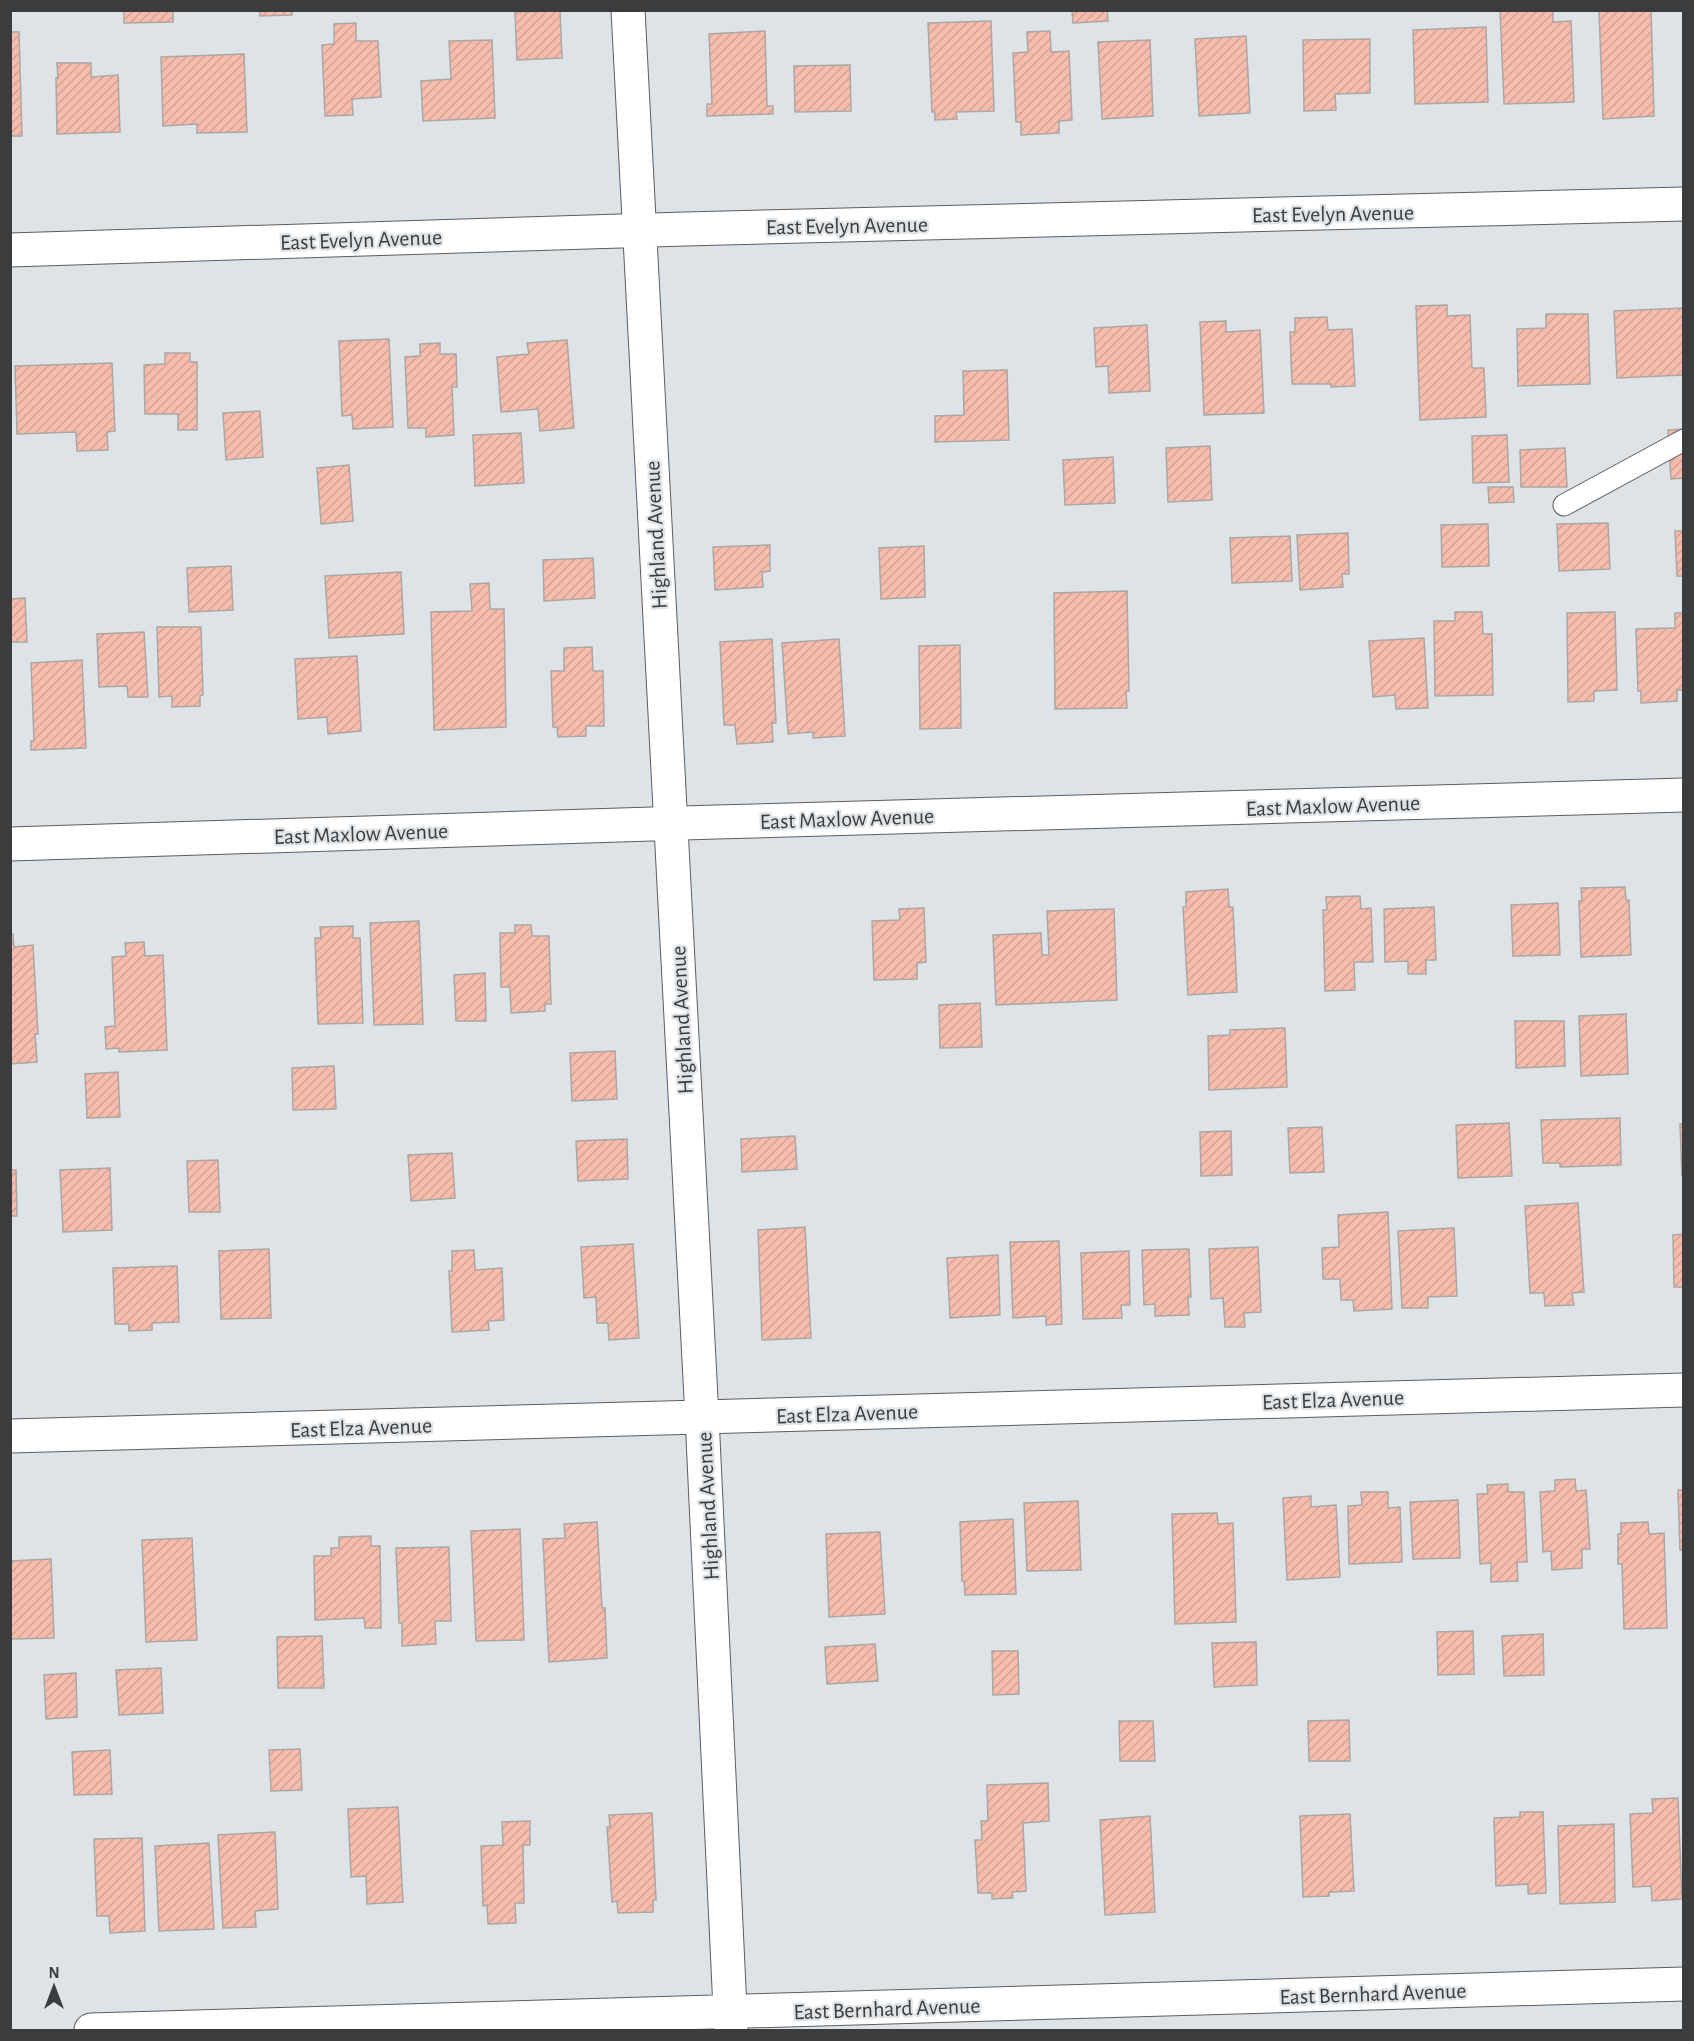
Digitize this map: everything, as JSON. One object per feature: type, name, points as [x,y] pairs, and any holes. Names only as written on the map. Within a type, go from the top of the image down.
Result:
[{"type":"street","name":"Highland Avenue","points":[[627,10],[702,1417],[731,2021]]},
{"type":"street","name":"East Evelyn Avenue","points":[[10,250],[639,230],[1683,204]]},
{"type":"street","name":"East Maxlow Avenue","points":[[10,844],[1683,795]]},
{"type":"street","name":"East Elza Avenue","points":[[10,1436],[1683,1390]]},
{"type":"street","name":"East Bernhard Avenue","points":[[91,2031],[731,2021],[1683,1984]]},
{"type":"lane","points":[[1564,505],[1683,440]]},
{"type":"building","points":[[124,10],[173,10],[173,22],[124,23]]},
{"type":"building","points":[[260,10],[292,10],[292,15],[260,16]]},
{"type":"building","points":[[1072,10],[1107,10],[1108,21],[1073,23]]},
{"type":"building","points":[[1500,10],[1553,10],[1553,22],[1571,21],[1574,102],[1504,104]]},
{"type":"building","points":[[1599,10],[1651,10],[1654,116],[1603,119]]},
{"type":"building","points":[[560,11],[562,58],[517,60],[515,12]]},
{"type":"building","points":[[991,21],[994,111],[956,112],[957,119],[935,120],[935,112],[932,112],[928,23]]},
{"type":"building","points":[[356,23],[356,41],[378,41],[381,97],[352,99],[353,115],[325,116],[322,45],[334,44],[334,24]]},
{"type":"building","points":[[1486,27],[1488,102],[1415,104],[1413,30]]},
{"type":"building","points":[[765,31],[767,106],[773,106],[773,114],[707,116],[707,104],[712,104],[709,34]]},
{"type":"building","points":[[1050,31],[1051,52],[1069,51],[1072,120],[1059,121],[1059,133],[1021,135],[1021,122],[1016,122],[1013,53],[1028,52],[1027,32]]},
{"type":"building","points":[[10,32],[19,32],[22,136],[10,136]]},
{"type":"building","points":[[1246,36],[1250,113],[1199,116],[1195,39]]},
{"type":"building","points":[[1370,39],[1370,93],[1335,94],[1336,110],[1304,111],[1303,40]]},
{"type":"building","points":[[492,40],[495,118],[423,121],[421,81],[451,79],[449,41]]},
{"type":"building","points":[[1150,40],[1153,116],[1102,119],[1098,42]]},
{"type":"building","points":[[244,54],[247,132],[197,133],[197,124],[163,126],[161,57]]},
{"type":"building","points":[[57,63],[91,63],[91,77],[118,75],[120,132],[57,134]]},
{"type":"building","points":[[850,65],[851,111],[795,112],[794,66]]},
{"type":"building","points":[[1447,305],[1447,316],[1470,315],[1472,368],[1484,368],[1486,417],[1420,420],[1416,306]]},
{"type":"building","points":[[1684,308],[1684,375],[1617,378],[1614,311]]},
{"type":"building","points":[[1546,314],[1588,314],[1590,384],[1518,386],[1517,329],[1546,328]]},
{"type":"building","points":[[1327,317],[1328,330],[1352,329],[1355,386],[1292,384],[1290,332],[1295,332],[1295,318]]},
{"type":"building","points":[[1226,321],[1226,332],[1260,330],[1264,413],[1204,415],[1200,322]]},
{"type":"building","points":[[1147,325],[1150,391],[1109,393],[1108,366],[1096,367],[1094,328]]},
{"type":"building","points":[[389,339],[393,427],[353,429],[352,415],[342,416],[339,341]]},
{"type":"building","points":[[567,340],[574,428],[540,431],[538,409],[501,412],[497,357],[529,354],[527,343]]},
{"type":"building","points":[[440,343],[440,354],[456,354],[457,387],[452,387],[454,435],[426,437],[426,428],[408,428],[405,357],[420,356],[420,344]]},
{"type":"building","points":[[165,353],[190,353],[190,362],[197,362],[197,430],[178,430],[178,414],[145,414],[144,365],[165,364]]},
{"type":"building","points":[[112,363],[115,431],[107,432],[108,450],[77,451],[76,432],[17,434],[15,366]]},
{"type":"building","points":[[1007,370],[1009,440],[935,442],[935,416],[964,415],[963,371]]},
{"type":"building","points":[[260,411],[263,457],[226,460],[223,413]]},
{"type":"building","points":[[1684,429],[1684,478],[1671,479],[1668,430]]},
{"type":"building","points":[[521,433],[524,483],[475,486],[473,435]]},
{"type":"building","points":[[1507,435],[1509,482],[1473,483],[1472,436]]},
{"type":"building","points":[[1210,446],[1212,500],[1168,502],[1166,448]]},
{"type":"building","points":[[1565,448],[1567,487],[1521,487],[1520,450]]},
{"type":"building","points":[[1113,457],[1115,503],[1065,505],[1063,460]]},
{"type":"building","points":[[349,465],[353,521],[321,524],[317,468]]},
{"type":"building","points":[[1488,487],[1513,487],[1514,502],[1489,503]]},
{"type":"building","points":[[1608,523],[1610,569],[1559,571],[1557,524]]},
{"type":"building","points":[[1488,524],[1489,566],[1442,567],[1441,525]]},
{"type":"building","points":[[1675,531],[1684,531],[1684,576],[1677,576]]},
{"type":"building","points":[[1348,533],[1349,574],[1342,574],[1343,587],[1300,590],[1297,535]]},
{"type":"building","points":[[1290,536],[1292,581],[1232,583],[1230,538]]},
{"type":"building","points":[[770,545],[770,571],[762,572],[763,587],[715,590],[713,547]]},
{"type":"building","points":[[924,546],[925,597],[881,599],[879,548]]},
{"type":"building","points":[[593,558],[595,598],[544,601],[543,560]]},
{"type":"building","points":[[231,566],[233,610],[189,612],[187,568]]},
{"type":"building","points":[[401,572],[404,634],[329,638],[325,576]]},
{"type":"building","points":[[489,583],[490,609],[504,609],[506,727],[434,730],[431,612],[472,611],[470,584]]},
{"type":"building","points":[[1127,591],[1129,691],[1126,691],[1127,708],[1055,709],[1054,593]]},
{"type":"building","points":[[25,598],[27,642],[10,642],[10,599]]},
{"type":"building","points":[[1455,612],[1482,612],[1483,634],[1492,634],[1493,695],[1435,696],[1434,621],[1455,621]]},
{"type":"building","points":[[1615,612],[1617,690],[1594,691],[1594,701],[1568,702],[1567,613]]},
{"type":"building","points":[[1675,613],[1684,613],[1684,690],[1677,690],[1677,701],[1641,703],[1641,691],[1638,691],[1636,629],[1675,628]]},
{"type":"building","points":[[157,627],[201,627],[203,695],[200,695],[200,706],[172,707],[172,696],[159,697]]},
{"type":"building","points":[[144,632],[148,697],[128,697],[127,686],[99,687],[97,634]]},
{"type":"building","points":[[1424,638],[1428,708],[1396,709],[1395,695],[1373,697],[1369,641]]},
{"type":"building","points":[[772,639],[776,723],[772,723],[773,742],[737,744],[735,725],[724,725],[720,642]]},
{"type":"building","points":[[839,639],[845,736],[813,738],[813,732],[788,734],[782,643]]},
{"type":"building","points":[[960,645],[961,728],[920,729],[919,646]]},
{"type":"building","points":[[592,647],[593,671],[603,671],[604,726],[586,726],[586,736],[558,737],[557,727],[553,727],[551,671],[564,671],[564,648]]},
{"type":"building","points":[[357,656],[361,731],[328,734],[327,717],[298,719],[295,659]]},
{"type":"building","points":[[82,660],[86,748],[31,750],[31,741],[34,741],[31,663]]},
{"type":"building","points":[[1625,887],[1626,900],[1629,900],[1631,955],[1581,957],[1579,901],[1582,901],[1581,888]]},
{"type":"building","points":[[1228,889],[1229,907],[1233,907],[1237,992],[1188,995],[1183,907],[1186,907],[1186,892]]},
{"type":"building","points":[[1360,896],[1361,909],[1371,908],[1373,962],[1354,962],[1355,990],[1325,991],[1323,910],[1327,910],[1326,897]]},
{"type":"building","points":[[1558,903],[1560,955],[1513,956],[1511,905]]},
{"type":"building","points":[[1434,907],[1436,960],[1426,960],[1426,974],[1408,974],[1408,961],[1385,962],[1384,909]]},
{"type":"building","points":[[924,908],[926,962],[917,963],[917,979],[874,980],[872,921],[900,920],[899,909]]},
{"type":"building","points":[[1114,909],[1117,1000],[996,1005],[993,935],[1041,933],[1042,955],[1049,955],[1047,911]]},
{"type":"building","points":[[419,921],[423,1024],[374,1025],[370,923]]},
{"type":"building","points":[[515,925],[531,925],[532,936],[549,936],[551,1004],[545,1004],[545,1011],[511,1013],[510,987],[501,987],[500,933],[515,933]]},
{"type":"building","points":[[353,926],[353,938],[360,938],[363,1023],[318,1024],[315,938],[321,938],[320,927]]},
{"type":"building","points":[[10,934],[13,934],[14,947],[33,945],[38,1034],[35,1034],[37,1062],[10,1064]]},
{"type":"building","points":[[144,942],[145,956],[163,955],[167,1050],[119,1052],[119,1048],[106,1049],[105,1027],[115,1026],[112,957],[126,956],[125,943]]},
{"type":"building","points":[[485,973],[486,1021],[456,1021],[454,975]]},
{"type":"building","points":[[980,1003],[982,1047],[940,1048],[939,1005]]},
{"type":"building","points":[[1626,1014],[1628,1074],[1581,1076],[1579,1016]]},
{"type":"building","points":[[1515,1021],[1564,1021],[1565,1066],[1516,1068]]},
{"type":"building","points":[[1285,1028],[1287,1087],[1209,1090],[1208,1036],[1230,1035],[1230,1030]]},
{"type":"building","points":[[615,1051],[617,1099],[572,1101],[570,1053]]},
{"type":"building","points":[[334,1066],[336,1109],[293,1110],[292,1068]]},
{"type":"building","points":[[118,1072],[120,1117],[87,1118],[85,1074]]},
{"type":"building","points":[[1620,1118],[1621,1165],[1560,1167],[1560,1163],[1543,1163],[1541,1120]]},
{"type":"building","points":[[1509,1123],[1512,1176],[1458,1178],[1456,1125]]},
{"type":"building","points":[[1680,1124],[1684,1124],[1684,1176],[1682,1176]]},
{"type":"building","points":[[1322,1127],[1324,1172],[1290,1173],[1288,1128]]},
{"type":"building","points":[[1231,1131],[1232,1175],[1201,1176],[1200,1132]]},
{"type":"building","points":[[795,1136],[797,1169],[742,1172],[741,1139]]},
{"type":"building","points":[[627,1139],[628,1179],[578,1181],[576,1141]]},
{"type":"building","points":[[452,1153],[455,1198],[411,1201],[408,1155]]},
{"type":"building","points":[[218,1160],[220,1212],[189,1212],[187,1161]]},
{"type":"building","points":[[110,1168],[112,1230],[63,1232],[60,1170]]},
{"type":"building","points":[[10,1170],[16,1170],[17,1216],[10,1216]]},
{"type":"building","points":[[1578,1203],[1584,1292],[1572,1293],[1574,1305],[1545,1306],[1544,1293],[1530,1293],[1525,1206]]},
{"type":"building","points":[[1388,1212],[1392,1309],[1354,1311],[1353,1300],[1341,1300],[1340,1279],[1323,1279],[1322,1248],[1339,1247],[1338,1215]]},
{"type":"building","points":[[805,1227],[811,1338],[762,1340],[758,1230]]},
{"type":"building","points":[[1454,1228],[1457,1296],[1428,1297],[1428,1308],[1402,1308],[1398,1231]]},
{"type":"building","points":[[1684,1234],[1684,1287],[1674,1287],[1673,1235]]},
{"type":"building","points":[[1059,1241],[1062,1324],[1046,1325],[1046,1316],[1013,1318],[1010,1242]]},
{"type":"building","points":[[633,1244],[639,1338],[609,1340],[608,1323],[597,1323],[596,1297],[584,1298],[581,1247]]},
{"type":"building","points":[[1258,1247],[1261,1312],[1244,1313],[1245,1327],[1225,1327],[1223,1298],[1211,1299],[1209,1249]]},
{"type":"building","points":[[269,1249],[271,1318],[221,1319],[219,1251]]},
{"type":"building","points":[[1189,1249],[1191,1297],[1188,1297],[1189,1315],[1155,1316],[1155,1304],[1144,1305],[1142,1250]]},
{"type":"building","points":[[474,1250],[475,1270],[502,1268],[504,1320],[488,1321],[489,1330],[452,1332],[449,1271],[452,1271],[452,1251]]},
{"type":"building","points":[[1129,1251],[1130,1305],[1121,1305],[1122,1318],[1083,1319],[1081,1253]]},
{"type":"building","points":[[998,1255],[1000,1315],[950,1318],[947,1258]]},
{"type":"building","points":[[177,1266],[179,1322],[152,1323],[152,1330],[129,1331],[129,1324],[115,1324],[113,1268]]},
{"type":"building","points":[[1575,1479],[1576,1491],[1586,1490],[1590,1549],[1582,1549],[1582,1568],[1552,1570],[1551,1551],[1543,1552],[1540,1492],[1555,1491],[1555,1480]]},
{"type":"building","points":[[1508,1484],[1508,1492],[1524,1492],[1527,1562],[1517,1562],[1518,1581],[1491,1582],[1491,1563],[1480,1564],[1477,1494],[1488,1494],[1487,1485]]},
{"type":"building","points":[[1678,1490],[1684,1490],[1684,1550],[1680,1550]]},
{"type":"building","points":[[1361,1492],[1388,1492],[1388,1508],[1400,1507],[1402,1562],[1349,1564],[1348,1506],[1362,1505]]},
{"type":"building","points":[[1311,1496],[1311,1507],[1336,1505],[1340,1577],[1287,1580],[1283,1498]]},
{"type":"building","points":[[1458,1500],[1460,1558],[1413,1559],[1410,1502]]},
{"type":"building","points":[[1078,1501],[1081,1570],[1027,1571],[1024,1503]]},
{"type":"building","points":[[1217,1513],[1218,1524],[1233,1523],[1236,1622],[1175,1624],[1172,1514]]},
{"type":"building","points":[[1013,1519],[1016,1594],[965,1595],[964,1581],[962,1581],[960,1522]]},
{"type":"building","points":[[597,1522],[607,1658],[549,1662],[543,1539],[565,1538],[564,1524]]},
{"type":"building","points":[[1648,1522],[1649,1534],[1664,1533],[1667,1628],[1624,1629],[1622,1564],[1618,1564],[1618,1534],[1621,1534],[1621,1523]]},
{"type":"building","points":[[520,1529],[524,1640],[476,1641],[471,1531]]},
{"type":"building","points":[[880,1532],[885,1614],[829,1617],[826,1534]]},
{"type":"building","points":[[371,1536],[371,1546],[380,1546],[381,1628],[365,1628],[364,1618],[315,1620],[314,1556],[331,1556],[331,1548],[339,1548],[339,1537]]},
{"type":"building","points":[[192,1538],[197,1640],[146,1642],[142,1540]]},
{"type":"building","points":[[449,1547],[451,1621],[435,1621],[436,1644],[402,1646],[396,1548]]},
{"type":"building","points":[[51,1559],[54,1638],[10,1639],[10,1561]]},
{"type":"building","points":[[1473,1631],[1474,1674],[1438,1675],[1437,1632]]},
{"type":"building","points":[[1543,1634],[1544,1675],[1504,1676],[1502,1636]]},
{"type":"building","points":[[322,1636],[324,1688],[278,1688],[277,1637]]},
{"type":"building","points":[[1256,1642],[1257,1685],[1214,1687],[1212,1643]]},
{"type":"building","points":[[875,1644],[878,1681],[827,1684],[825,1647]]},
{"type":"building","points":[[992,1651],[1018,1651],[1019,1694],[993,1695]]},
{"type":"building","points":[[161,1668],[163,1713],[119,1715],[116,1670]]},
{"type":"building","points":[[76,1673],[77,1717],[46,1719],[44,1675]]},
{"type":"building","points":[[1349,1720],[1350,1761],[1309,1761],[1308,1721]]},
{"type":"building","points":[[1119,1721],[1153,1721],[1155,1761],[1120,1761]]},
{"type":"building","points":[[300,1749],[302,1790],[271,1791],[269,1750]]},
{"type":"building","points":[[110,1750],[112,1794],[74,1795],[72,1752]]},
{"type":"building","points":[[1048,1783],[1049,1821],[1023,1823],[1026,1891],[1012,1892],[1013,1898],[992,1899],[992,1893],[978,1893],[975,1840],[982,1840],[981,1821],[988,1821],[987,1785]]},
{"type":"building","points":[[1678,1798],[1682,1899],[1652,1901],[1651,1886],[1633,1887],[1630,1814],[1653,1813],[1652,1799]]},
{"type":"building","points":[[398,1807],[403,1902],[367,1904],[366,1876],[351,1877],[348,1809]]},
{"type":"building","points":[[1520,1812],[1543,1812],[1546,1893],[1528,1894],[1528,1884],[1496,1886],[1494,1818],[1520,1817]]},
{"type":"building","points":[[652,1813],[656,1900],[653,1900],[653,1912],[618,1913],[617,1901],[612,1902],[607,1827],[610,1827],[609,1815]]},
{"type":"building","points":[[1350,1814],[1354,1891],[1329,1892],[1329,1896],[1303,1897],[1300,1816]]},
{"type":"building","points":[[1150,1816],[1155,1912],[1105,1915],[1100,1820]]},
{"type":"building","points":[[530,1821],[530,1845],[523,1845],[524,1903],[515,1903],[516,1923],[488,1924],[487,1905],[483,1906],[481,1846],[503,1845],[502,1822]]},
{"type":"building","points":[[1614,1824],[1615,1902],[1560,1904],[1558,1826]]},
{"type":"building","points":[[275,1832],[278,1909],[255,1911],[256,1927],[223,1928],[218,1835]]},
{"type":"building","points":[[142,1838],[145,1931],[110,1933],[109,1916],[97,1916],[94,1839]]},
{"type":"building","points":[[209,1843],[214,1929],[159,1931],[155,1846]]}]
